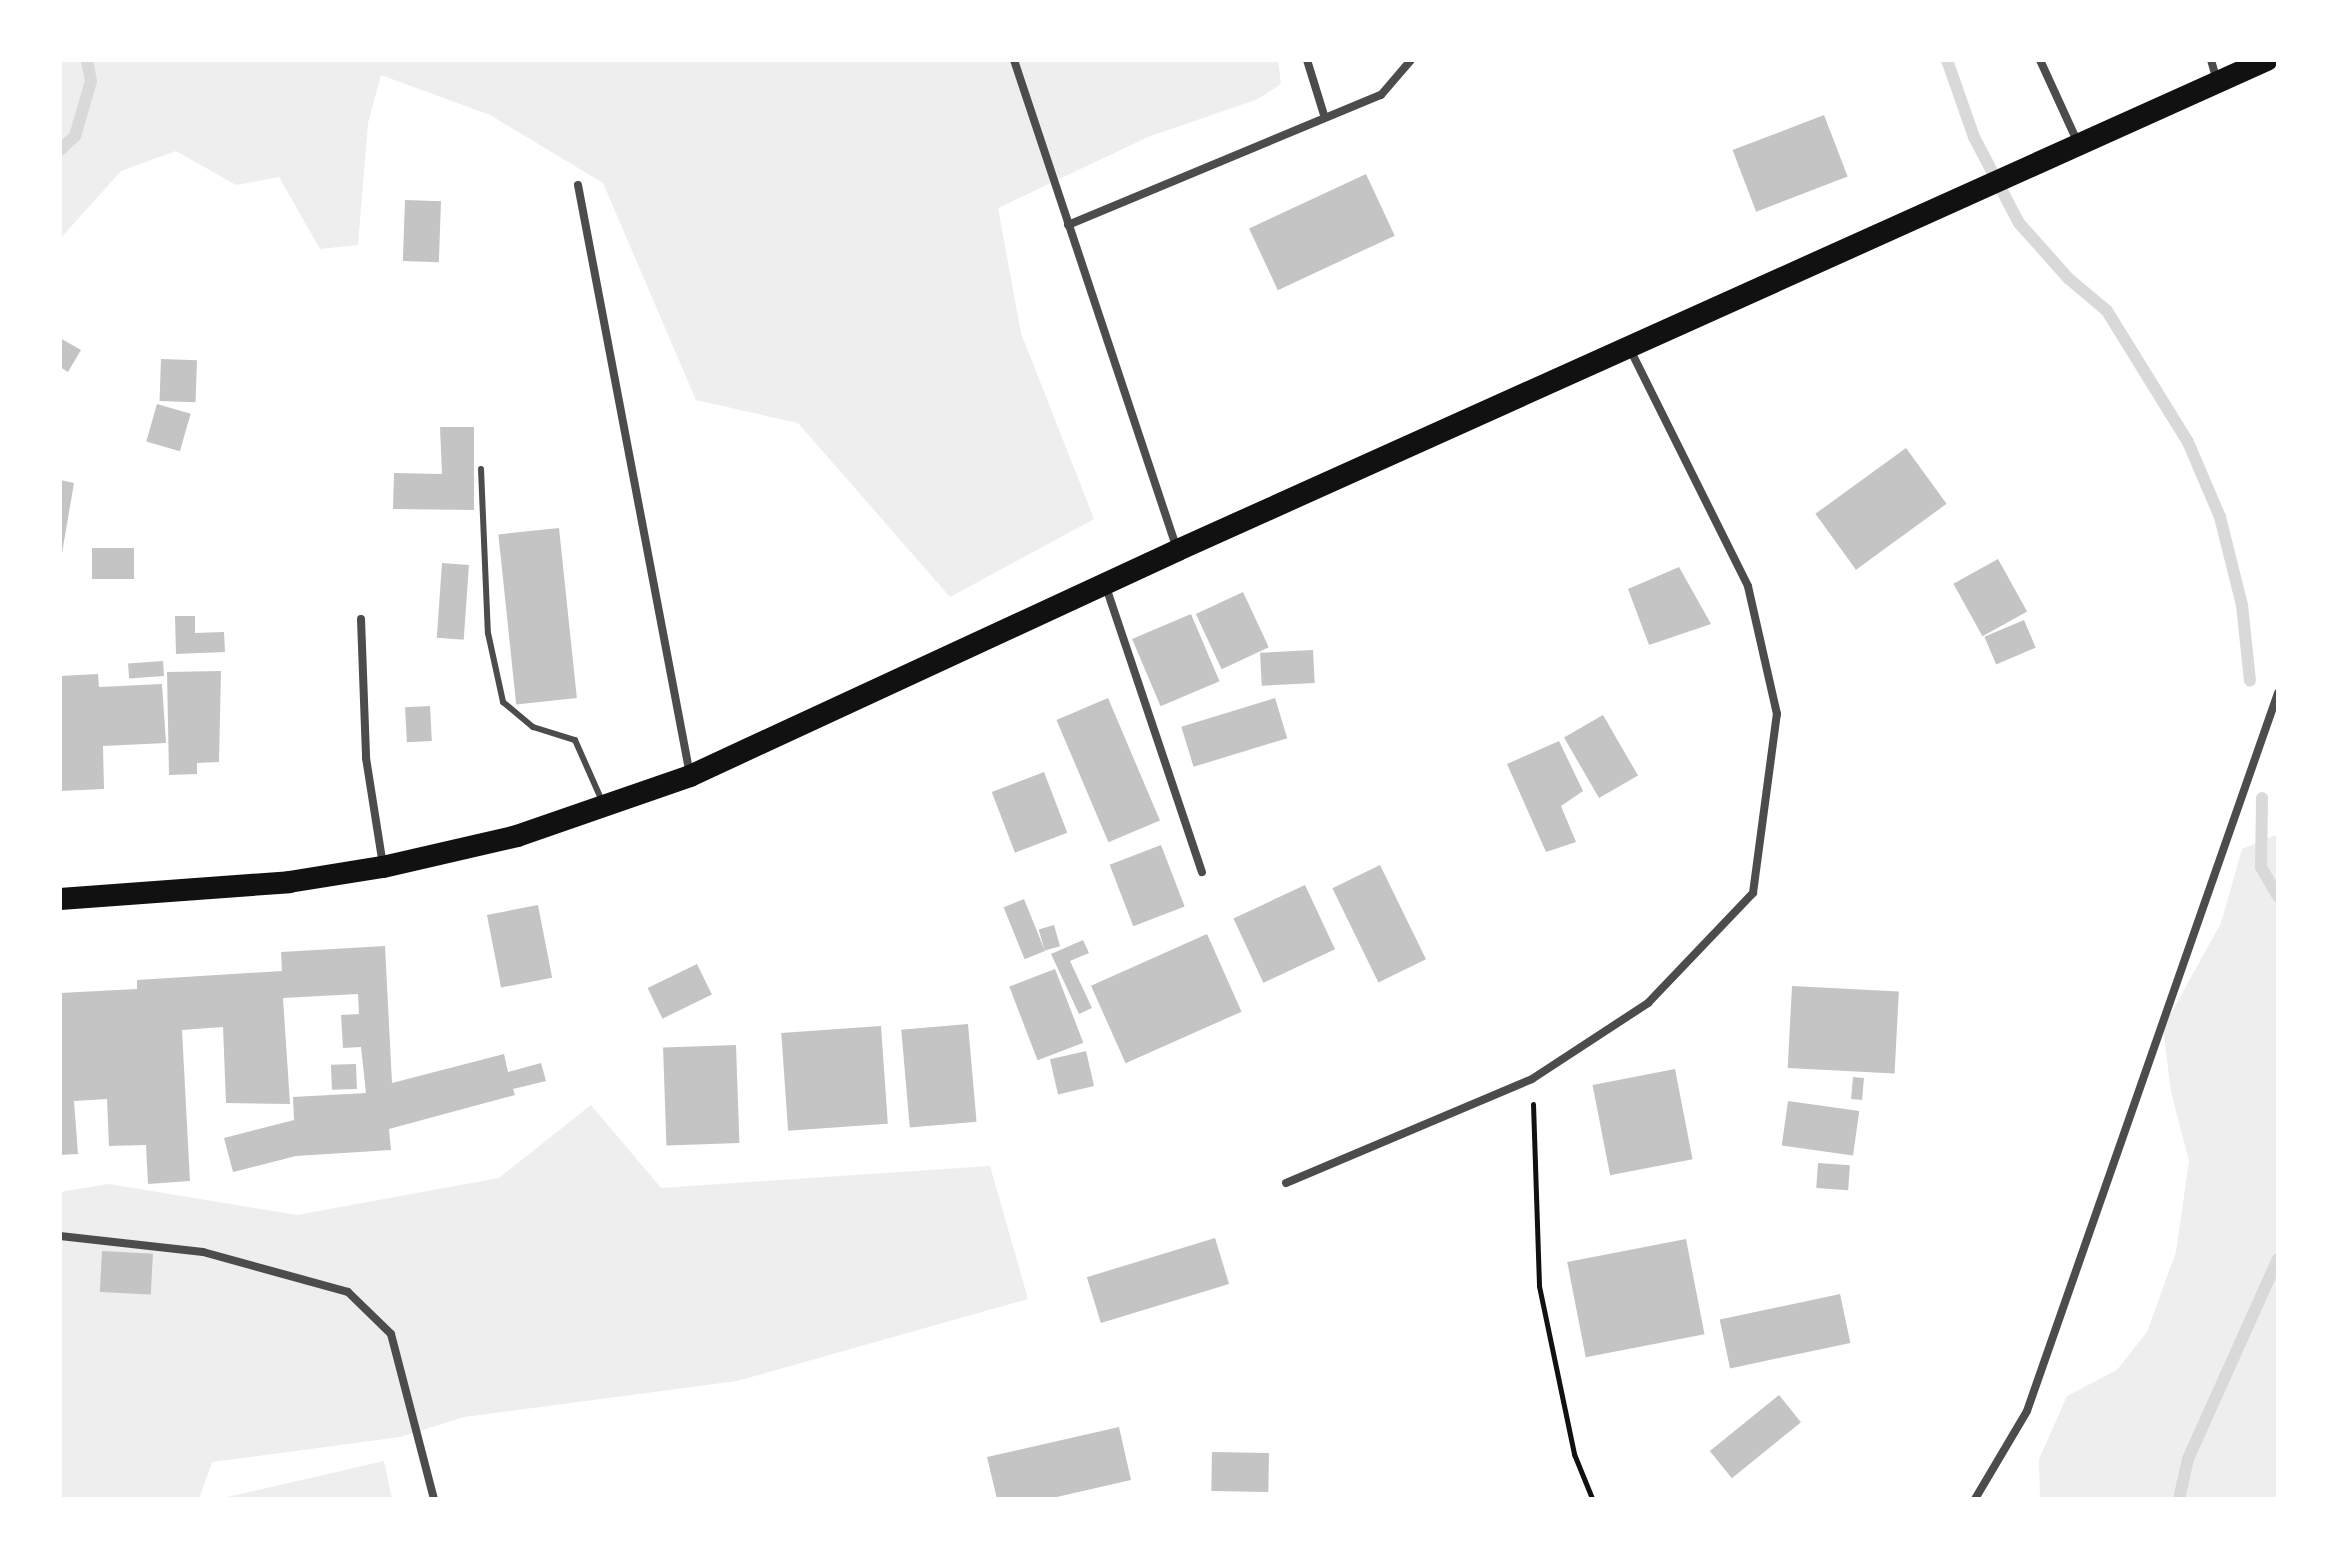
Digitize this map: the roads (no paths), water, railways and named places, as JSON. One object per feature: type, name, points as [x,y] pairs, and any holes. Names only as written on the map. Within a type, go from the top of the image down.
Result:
[{"type":"highway","points":[[60,899],[258,885],[383,867],[517,836],[690,776],[1104,583],[2267,60]]},
{"type":"street","points":[[1014,60],[1178,550]]},
{"type":"street","points":[[1307,60],[1324,115]]},
{"type":"street","points":[[1068,225],[1324,115],[1381,95],[1411,60]]},
{"type":"street","points":[[2040,60],[2079,144]]},
{"type":"street","points":[[2211,60],[2218,82]]},
{"type":"street","points":[[578,185],[690,776]]},
{"type":"street","points":[[1286,1183],[1532,1079],[1648,1003],[1753,893],[1777,714],[1748,586],[1629,347]]},
{"type":"street","points":[[1104,583],[1202,872]]},
{"type":"street","points":[[361,619],[366,758],[383,867]]},
{"type":"street","points":[[1975,1499],[2027,1411],[2278,693]]},
{"type":"street","points":[[60,1236],[203,1252],[348,1292],[391,1334],[434,1499]]},
{"type":"lane","points":[[481,469],[488,633],[503,702],[533,727],[575,740],[605,808]]},
{"type":"waterway","points":[[60,150],[75,136],[91,81],[87,60]]},
{"type":"waterway","points":[[1947,60],[1974,137],[2019,223],[2068,278],[2107,311],[2188,442],[2220,517],[2242,605],[2250,681]]},
{"type":"waterway","points":[[2262,798],[2261,867],[2278,896]]},
{"type":"waterway","points":[[2179,1499],[2188,1459],[2278,1259]]}]
